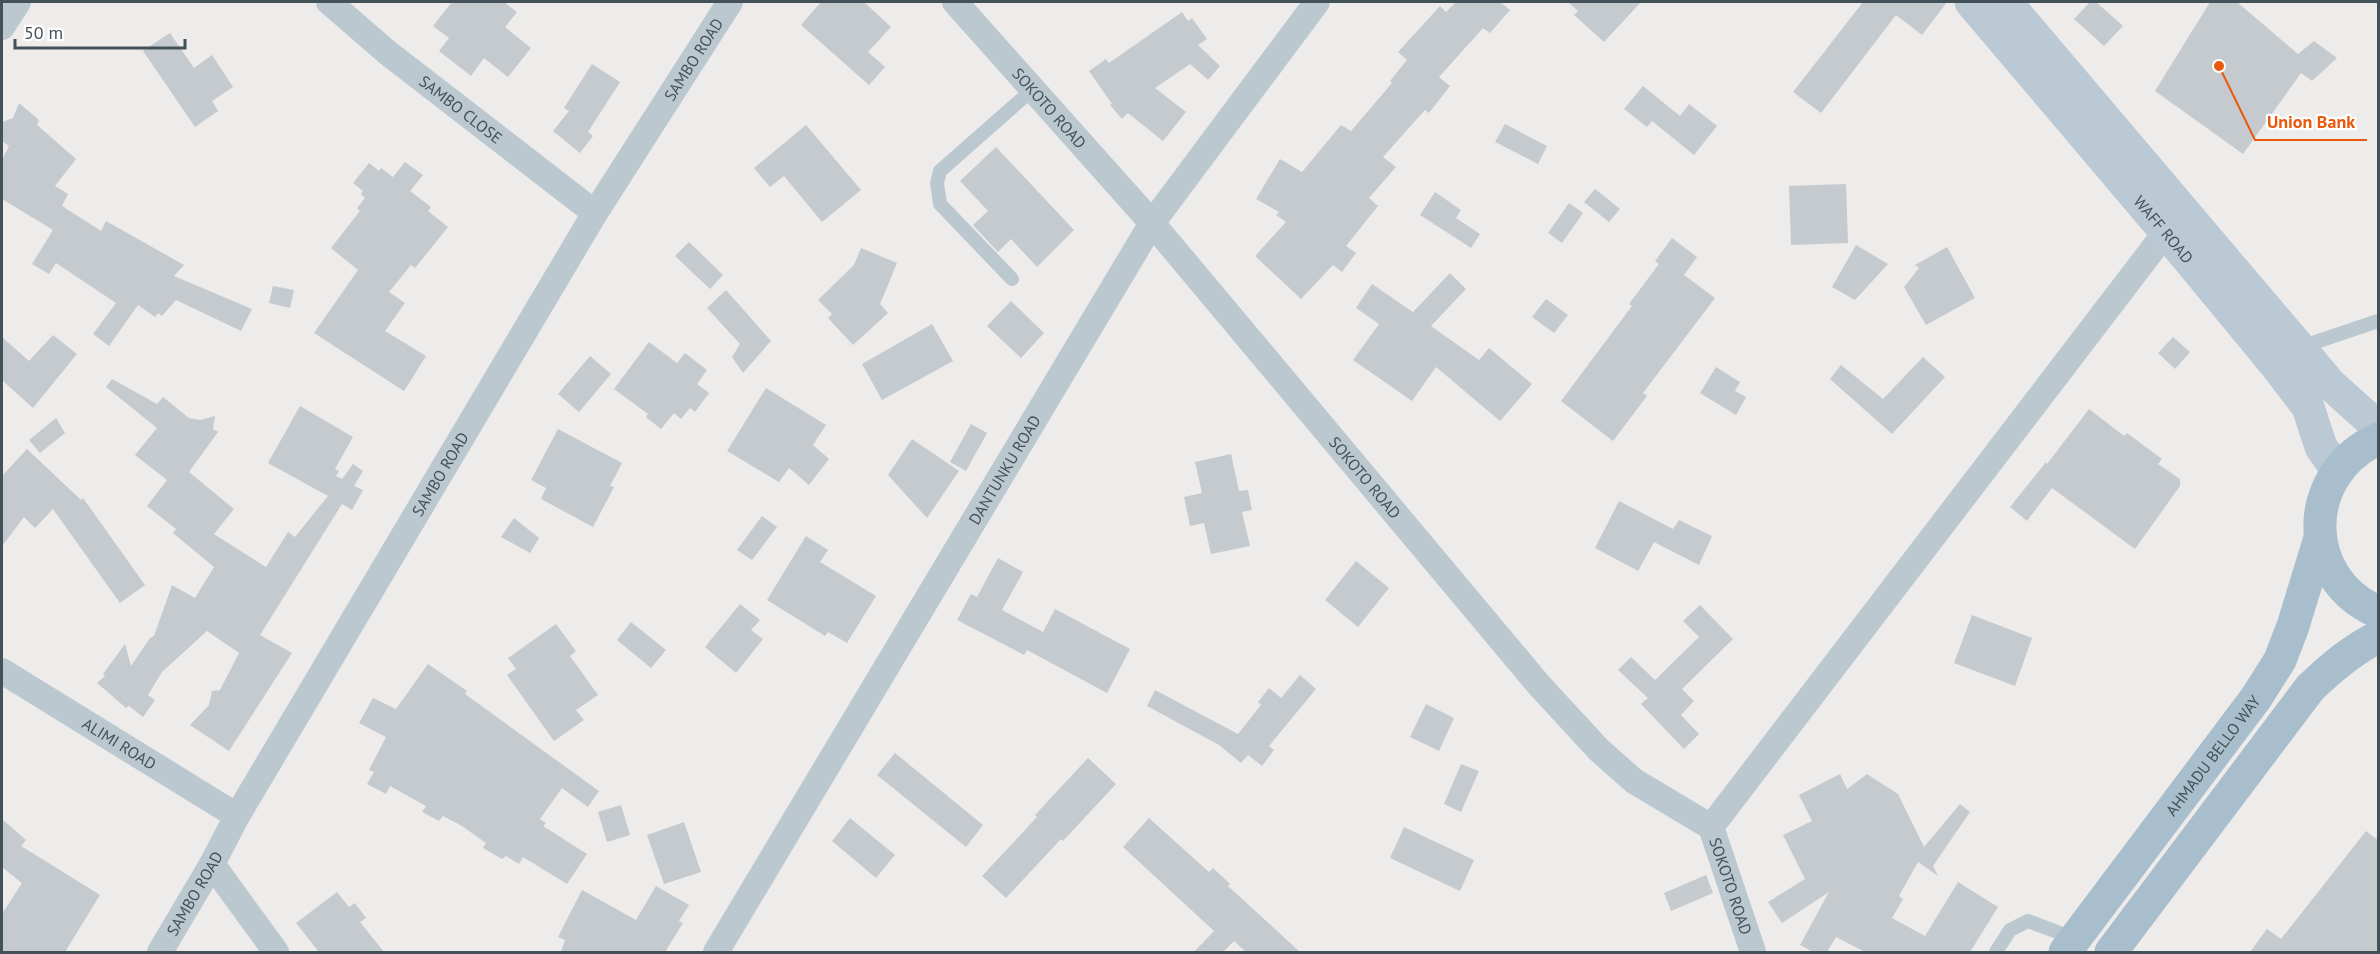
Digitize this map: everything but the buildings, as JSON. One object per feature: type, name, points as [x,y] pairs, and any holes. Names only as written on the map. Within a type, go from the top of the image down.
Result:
[{"type":"main road","points":[[2379,440],[2360,448],[2337,470],[2323,499],[2319,518],[2320,538],[2328,564],[2343,588],[2364,605],[2379,612]]},
{"type":"main road","name":"AHMADU BELLO WAY","points":[[2071,946],[2256,698],[2280,660],[2293,627],[2320,538]]},
{"type":"main road","points":[[2111,952],[2310,688],[2358,647],[2379,638]]},
{"type":"street","points":[[2,27],[18,2]]},
{"type":"street","name":"SAMBO CLOSE","points":[[329,2],[388,52],[595,213]]},
{"type":"street","name":"SAMBO ROAD","points":[[160,952],[212,864],[237,816],[595,213],[730,2]]},
{"type":"street","name":"SOKOTO ROAD","points":[[955,2],[1152,224],[1539,685],[1599,750],[1634,781],[1711,827],[1753,952]]},
{"type":"street","name":"DANTUNKU ROAD","points":[[716,952],[1152,224],[1317,2]]},
{"type":"street","name":"WAFF ROAD","points":[[1971,2],[2166,232],[2308,407],[2321,447],[2337,470]]},
{"type":"street","name":"WAFF ROAD","points":[[2006,2],[2330,384],[2379,427]]},
{"type":"street","points":[[1711,827],[2166,232]]},
{"type":"street","name":"ALIMI ROAD","points":[[2,671],[237,816]]},
{"type":"street","points":[[212,864],[276,952]]},
{"type":"lane","points":[[1012,279],[940,204],[937,183],[940,171],[1033,89]]},
{"type":"lane","points":[[2301,348],[2379,321]]},
{"type":"lane","points":[[1996,952],[2010,930],[2028,921],[2071,946]]},
{"type":"place","name":"Union Bank","points":[[2219,66]]}]
